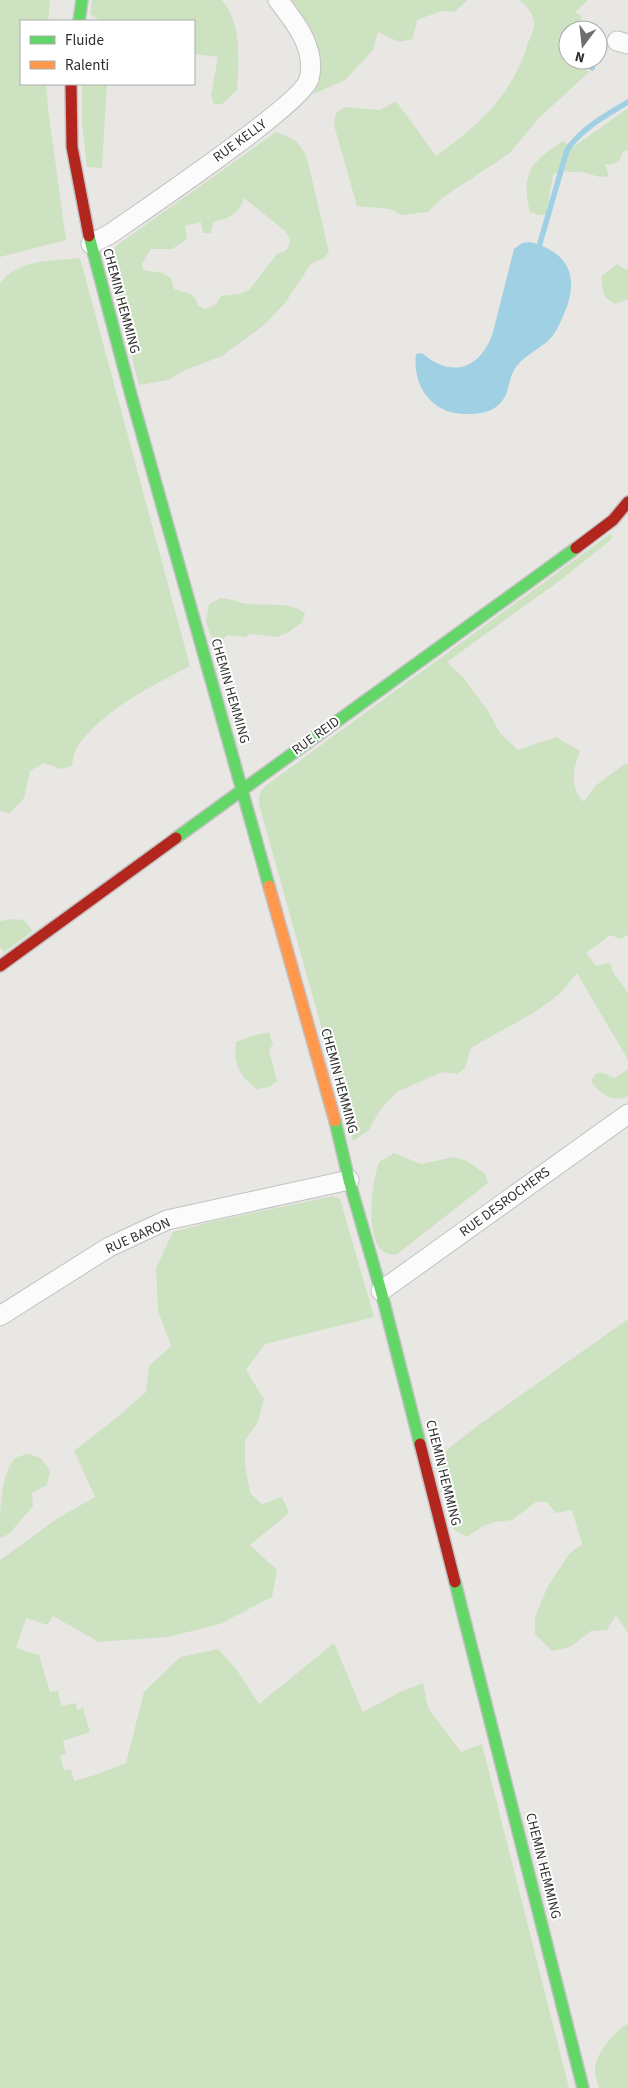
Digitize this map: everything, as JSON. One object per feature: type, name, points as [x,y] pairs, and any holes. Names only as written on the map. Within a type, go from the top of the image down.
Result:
[{"type":"street","points":[[79,20],[82,0]]},
{"type":"street","name":"RUE KELLY","points":[[91,244],[110,234],[250,134],[295,99],[304,88],[309,81],[311,70],[308,49],[298,26],[278,0]]},
{"type":"street","name":"CHEMIN HEMMING","points":[[71,85],[72,147],[91,244],[131,395],[334,1116],[349,1180],[381,1291],[583,2088]]},
{"type":"street","name":"RUE REID","points":[[0,966],[536,578],[613,520],[628,502]]},
{"type":"street","name":"RUE DESROCHERS","points":[[381,1291],[628,1114]]},
{"type":"street","name":"RUE BARON","points":[[0,1316],[109,1247],[167,1220],[349,1180]]},
{"type":"green space","points":[[0,0],[50,0],[48,20],[20,20],[20,85],[46,85],[66,240],[0,257]]},
{"type":"green space","points":[[92,0],[222,0],[233,20],[238,43],[237,90],[222,104],[214,104],[211,95],[218,57],[195,54],[195,20],[99,20],[90,14]]},
{"type":"green space","points":[[290,0],[468,0],[454,12],[441,11],[417,20],[413,39],[399,42],[378,32],[373,50],[345,80],[314,94],[320,65],[320,54],[313,33]]},
{"type":"green space","points":[[519,0],[588,0],[575,12],[581,16],[581,20],[558,20],[558,70],[587,70],[589,72],[539,118],[510,153],[442,198],[428,212],[401,215],[390,209],[357,206],[334,125],[336,113],[345,107],[380,110],[396,101],[436,156],[467,132],[492,108],[513,79],[533,32],[534,21],[527,7]]},
{"type":"green space","points":[[82,85],[107,85],[102,168],[87,167],[82,123]]},
{"type":"green space","points":[[628,108],[628,150],[623,151],[620,160],[613,164],[605,164],[609,176],[599,177],[582,172],[562,170],[553,175],[546,215],[530,212],[527,199],[528,178],[536,162],[563,141],[572,148]]},
{"type":"green space","points":[[276,132],[295,141],[307,158],[329,252],[324,258],[311,264],[285,303],[263,326],[222,356],[183,371],[168,380],[139,385],[121,314],[110,252]],"holes":[[[244,198],[285,231],[290,239],[289,246],[285,251],[277,254],[249,290],[240,294],[221,296],[216,304],[205,309],[198,306],[195,298],[186,292],[174,289],[171,278],[163,273],[143,270],[142,264],[151,249],[172,249],[187,239],[185,226],[201,222],[203,233],[211,233],[213,222],[233,215],[242,204]]]},
{"type":"green space","points":[[80,258],[190,666],[129,700],[100,721],[77,747],[72,766],[61,769],[44,763],[30,771],[24,798],[10,813],[0,811],[0,284],[15,270],[25,266],[47,261]]},
{"type":"green space","points":[[617,264],[624,269],[628,269],[628,299],[616,304],[606,297],[601,277]]},
{"type":"green space","points":[[610,534],[613,538],[562,579],[447,662],[463,677],[488,711],[500,733],[518,750],[556,737],[580,751],[574,771],[574,784],[584,802],[595,786],[623,765],[628,764],[628,935],[621,939],[610,935],[586,953],[596,966],[610,963],[616,976],[628,993],[628,1060],[577,973],[561,992],[549,1002],[471,1048],[465,1068],[457,1074],[442,1072],[397,1092],[380,1110],[369,1130],[353,1141],[259,804],[259,795],[265,786]]},
{"type":"green space","points":[[220,598],[251,604],[284,605],[299,609],[305,613],[302,622],[289,632],[277,637],[251,634],[245,637],[227,635],[221,642],[211,637],[206,621],[209,604]]},
{"type":"green space","points":[[24,920],[33,931],[4,952],[0,947],[0,921]]},
{"type":"green space","points":[[269,1032],[273,1044],[269,1050],[277,1081],[269,1087],[256,1089],[245,1079],[238,1068],[235,1057],[236,1042]]},
{"type":"green space","points":[[628,1069],[628,1096],[622,1098],[617,1099],[607,1096],[598,1090],[591,1081],[596,1073],[604,1073],[615,1078]]},
{"type":"green space","points":[[394,1153],[421,1164],[454,1157],[467,1161],[484,1173],[488,1183],[396,1255],[384,1252],[378,1245],[374,1235],[371,1209],[379,1162]]},
{"type":"green space","points":[[333,1196],[340,1199],[374,1317],[265,1344],[246,1370],[264,1399],[258,1422],[245,1440],[245,1464],[250,1493],[262,1504],[282,1497],[289,1513],[250,1545],[277,1570],[272,1597],[220,1624],[168,1637],[99,1642],[53,1616],[47,1625],[26,1618],[16,1648],[39,1655],[50,1692],[58,1690],[61,1706],[76,1703],[77,1710],[83,1708],[90,1732],[63,1741],[66,1754],[60,1756],[64,1770],[71,1769],[74,1781],[126,1763],[144,1692],[180,1657],[218,1649],[237,1670],[259,1704],[334,1643],[363,1712],[400,1692],[423,1683],[428,1708],[461,1752],[482,1744],[569,2088],[0,2088],[0,1560],[58,1518],[95,1497],[74,1451],[146,1392],[149,1366],[171,1346],[158,1311],[156,1268],[173,1232],[210,1222]]},
{"type":"green space","points":[[628,1319],[628,1633],[616,1615],[607,1630],[591,1631],[570,1647],[552,1651],[535,1634],[535,1617],[547,1588],[569,1554],[582,1544],[572,1510],[556,1513],[547,1502],[536,1502],[512,1520],[483,1526],[467,1537],[453,1529],[437,1465],[449,1448],[480,1424]]},
{"type":"green space","points":[[29,1454],[41,1458],[50,1471],[47,1485],[32,1493],[33,1506],[9,1534],[0,1538],[3,1486],[9,1467],[14,1459]]},
{"type":"green space","points":[[628,2024],[628,2088],[599,2088],[595,2072],[601,2051],[617,2032]]},
{"type":"water","points":[[530,242],[554,252],[568,268],[571,278],[569,301],[558,328],[549,340],[517,365],[504,399],[496,407],[486,412],[475,414],[455,413],[444,410],[427,397],[421,388],[416,366],[416,354],[422,353],[433,361],[454,368],[473,362],[481,355],[488,345],[493,332],[514,249],[522,243]]},
{"type":"waterway","points":[[538,250],[567,150],[579,135],[603,117],[628,102]]},
{"type":"traffic: fast","points":[[79,20],[82,0]]},
{"type":"traffic: fast","points":[[89,236],[131,395],[269,886]]},
{"type":"traffic: fast","points":[[176,838],[576,548]]},
{"type":"traffic: fast","points":[[335,1121],[420,1444]]},
{"type":"traffic: fast","points":[[455,1582],[583,2088]]},
{"type":"traffic: slow","points":[[269,886],[335,1121]]},
{"type":"traffic: jam","points":[[71,85],[72,147],[89,236]]},
{"type":"traffic: jam","points":[[576,548],[613,520],[628,502]]},
{"type":"traffic: jam","points":[[0,966],[176,838]]},
{"type":"traffic: jam","points":[[420,1444],[455,1582]]}]
